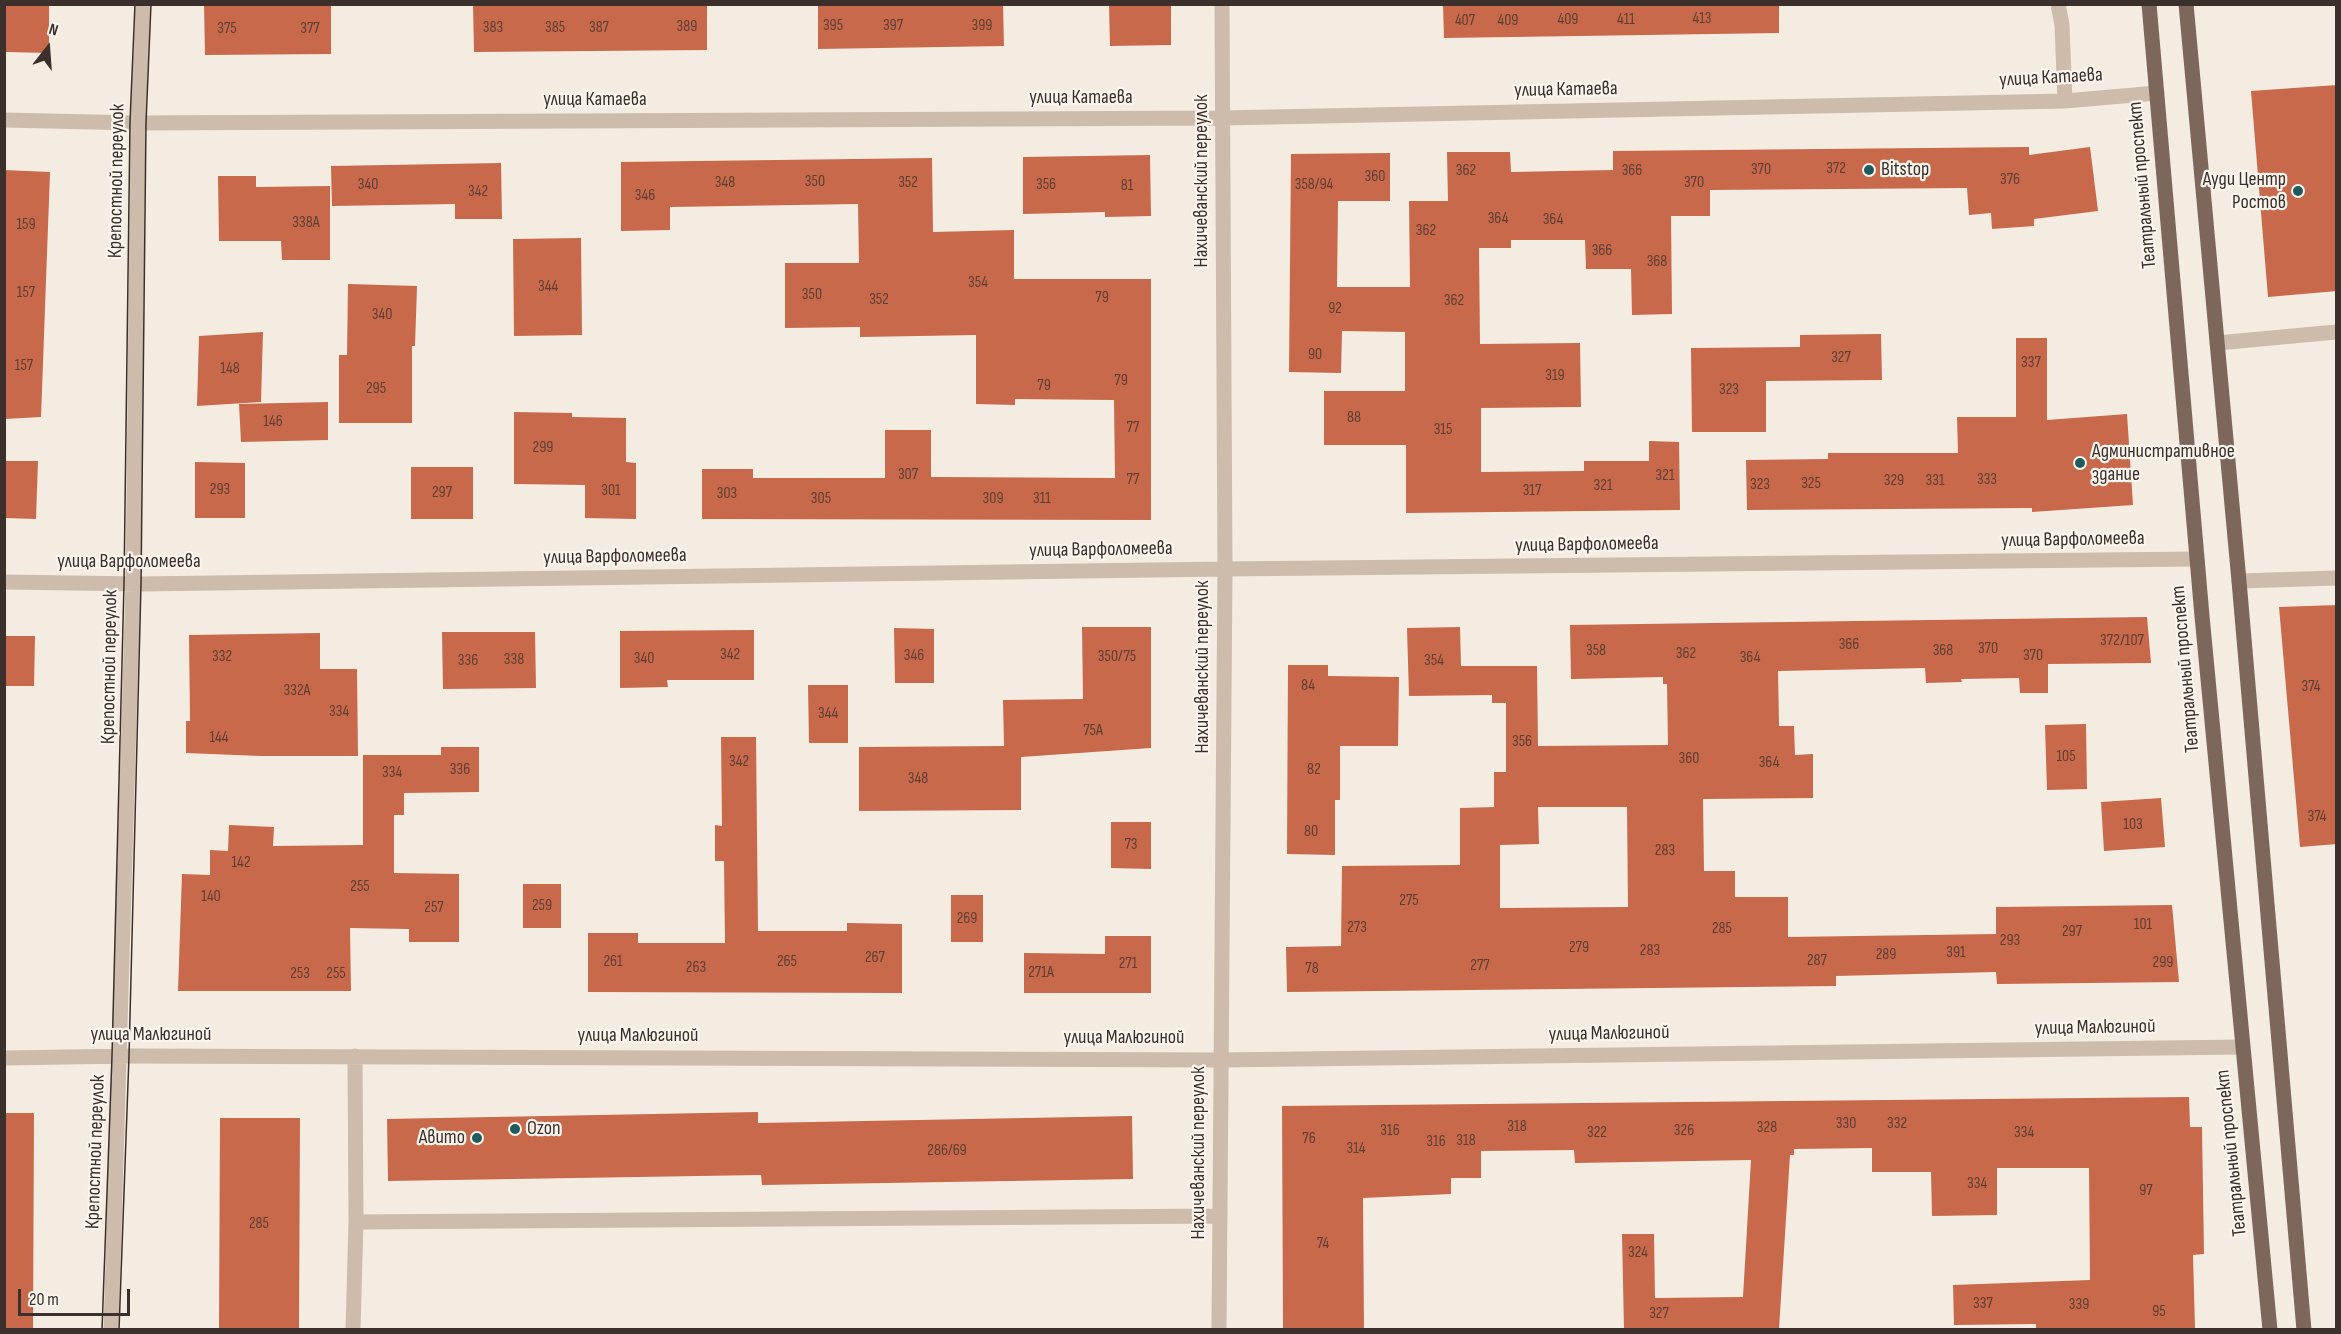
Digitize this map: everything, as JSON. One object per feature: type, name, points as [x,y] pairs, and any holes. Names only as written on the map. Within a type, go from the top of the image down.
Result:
[{"type":"main road","name":"Театральный проспект","points":[[2149,4],[2197,559],[2270,1329]]},
{"type":"main road","points":[[2186,4],[2240,581],[2304,1329]]},
{"type":"street","name":"Крепостной переулок","points":[[111,1329],[133,584],[138,123],[143,4]]},
{"type":"street","name":"Нахичеванский переулок","points":[[1219,1329],[1225,569],[1222,4]]},
{"type":"street","points":[[2058,4],[2062,25],[2065,101]]},
{"type":"street","name":"улица Катаева","points":[[4,120],[138,123],[1222,118],[2065,101],[2157,93]]},
{"type":"street","points":[[2217,343],[2337,332]]},
{"type":"street","name":"улица Варфоломеева","points":[[4,582],[133,584],[2197,559]]},
{"type":"street","points":[[2240,581],[2337,578]]},
{"type":"street","name":"улица Малюгиной","points":[[4,1058],[355,1056],[1221,1060],[2242,1047]]},
{"type":"street","points":[[353,1329],[356,1222],[355,1056]]},
{"type":"street","points":[[356,1222],[1220,1216]]},
{"type":"building","points":[[6,4],[49,4],[49,53],[6,52]]},
{"type":"building","points":[[204,4],[331,4],[331,54],[205,55]]},
{"type":"building","points":[[473,4],[707,4],[707,50],[474,52]]},
{"type":"building","points":[[818,4],[1003,4],[1004,46],[818,49]]},
{"type":"building","points":[[1109,4],[1171,6],[1171,45],[1110,46]]},
{"type":"building","points":[[1443,4],[1779,4],[1779,33],[1444,38]]},
{"type":"building","name":"Ауди Центр Ростов","points":[[2337,85],[2337,291],[2268,297],[2251,91]]},
{"type":"building","points":[[2029,147],[2029,155],[2090,147],[2098,211],[2034,219],[2034,226],[1992,229],[1991,213],[1969,215],[1967,188],[1710,190],[1710,216],[1671,216],[1672,314],[1632,315],[1631,269],[1586,269],[1585,240],[1511,240],[1511,248],[1479,248],[1480,344],[1580,343],[1581,407],[1481,408],[1481,472],[1584,471],[1584,461],[1649,461],[1649,441],[1679,442],[1680,510],[1406,513],[1406,445],[1324,445],[1324,391],[1405,391],[1405,332],[1342,331],[1341,373],[1289,372],[1291,154],[1390,153],[1390,201],[1338,201],[1337,287],[1410,287],[1409,201],[1448,201],[1447,152],[1510,152],[1511,172],[1613,170],[1613,151]]},
{"type":"building","points":[[1150,155],[1151,216],[1105,217],[1105,212],[1023,214],[1023,157]]},
{"type":"building","points":[[932,158],[933,232],[1014,230],[1014,279],[1151,279],[1151,520],[702,519],[702,469],[753,469],[753,478],[885,478],[885,430],[931,430],[931,477],[1115,478],[1114,400],[1015,399],[1015,405],[976,404],[976,335],[860,337],[860,327],[785,328],[785,263],[859,263],[858,204],[670,207],[670,230],[621,231],[621,162]]},
{"type":"building","points":[[501,163],[502,219],[455,219],[455,204],[332,206],[331,166]]},
{"type":"building","points":[[4,170],[50,172],[41,417],[4,419]]},
{"type":"building","points":[[218,176],[256,176],[256,187],[330,186],[330,260],[282,260],[281,241],[219,241]]},
{"type":"building","points":[[581,238],[582,335],[514,336],[513,239]]},
{"type":"building","points":[[348,284],[417,286],[415,346],[412,346],[412,423],[339,423],[339,355],[347,355]]},
{"type":"building","points":[[263,332],[261,402],[197,406],[199,336]]},
{"type":"building","points":[[1881,334],[1882,380],[1766,381],[1766,432],[1692,432],[1691,348],[1800,347],[1800,335]]},
{"type":"building","points":[[2016,338],[2047,338],[2047,420],[2127,414],[2133,505],[2032,512],[2032,508],[1747,510],[1746,460],[1828,459],[1828,453],[1958,453],[1957,417],[2016,417]]},
{"type":"building","points":[[328,402],[328,440],[241,442],[239,404]]},
{"type":"building","points":[[514,412],[572,413],[572,417],[626,418],[626,462],[636,463],[636,519],[585,518],[585,485],[514,484]]},
{"type":"building","points":[[4,461],[38,461],[36,519],[4,518]]},
{"type":"building","points":[[195,462],[245,463],[245,518],[195,518]]},
{"type":"building","points":[[411,467],[473,467],[473,519],[411,519]]},
{"type":"building","points":[[2337,605],[2337,844],[2300,847],[2279,607]]},
{"type":"building","points":[[2147,617],[2151,663],[2048,664],[2048,693],[2020,693],[2019,678],[1961,679],[1962,682],[1926,683],[1925,668],[1778,671],[1779,726],[1794,726],[1795,755],[1813,754],[1813,798],[1703,799],[1704,871],[1735,871],[1735,897],[1788,897],[1788,937],[1996,934],[1996,907],[2172,905],[2179,982],[1997,984],[1996,972],[1836,976],[1836,986],[1287,992],[1286,947],[1341,946],[1342,866],[1460,865],[1460,808],[1494,807],[1494,772],[1506,772],[1506,703],[1492,703],[1492,695],[1409,696],[1407,628],[1460,627],[1461,666],[1537,666],[1538,746],[1668,745],[1667,684],[1663,684],[1663,677],[1571,679],[1570,625]],"holes":[[[1538,807],[1627,807],[1628,907],[1500,908],[1500,845],[1539,844]]]},
{"type":"building","points":[[1082,627],[1151,627],[1151,748],[1021,757],[1021,810],[859,811],[859,747],[1004,746],[1003,700],[1083,699]]},
{"type":"building","points":[[894,628],[934,629],[934,683],[895,683]]},
{"type":"building","points":[[754,630],[754,680],[667,680],[668,687],[620,688],[620,631]]},
{"type":"building","points":[[442,632],[535,632],[536,688],[443,689]]},
{"type":"building","points":[[320,633],[320,669],[357,669],[358,756],[186,753],[186,721],[190,721],[189,635]]},
{"type":"building","points":[[4,636],[35,636],[34,686],[4,686]]},
{"type":"building","points":[[1288,665],[1328,665],[1328,676],[1399,677],[1398,746],[1340,746],[1340,800],[1335,800],[1335,855],[1287,854]]},
{"type":"building","points":[[808,685],[848,685],[848,743],[809,743]]},
{"type":"building","points":[[2086,724],[2087,789],[2047,790],[2045,725]]},
{"type":"building","points":[[721,737],[756,737],[758,931],[847,931],[847,923],[902,924],[902,993],[588,992],[588,933],[638,933],[638,943],[725,943],[724,861],[715,861],[715,825],[722,826]]},
{"type":"building","points":[[441,747],[479,747],[479,792],[404,793],[404,815],[394,815],[394,873],[459,874],[459,942],[409,942],[409,929],[350,928],[351,991],[178,991],[182,874],[210,875],[210,850],[228,851],[229,825],[274,827],[273,846],[363,845],[363,755],[441,755]]},
{"type":"building","points":[[2161,798],[2165,847],[2104,851],[2101,802]]},
{"type":"building","points":[[1111,822],[1151,822],[1151,869],[1111,868]]},
{"type":"building","points":[[523,884],[561,884],[561,928],[523,928]]},
{"type":"building","points":[[951,895],[983,895],[983,942],[951,942]]},
{"type":"building","points":[[1105,936],[1151,936],[1151,993],[1024,993],[1024,953],[1105,954]]},
{"type":"building","points":[[2189,1097],[2190,1127],[2202,1127],[2204,1254],[2193,1255],[2195,1329],[2036,1329],[2036,1324],[1954,1325],[1953,1285],[2090,1280],[2089,1168],[1997,1168],[1997,1215],[1932,1216],[1931,1172],[1872,1172],[1872,1148],[1794,1149],[1794,1155],[1790,1155],[1779,1329],[1624,1329],[1622,1234],[1654,1234],[1655,1298],[1743,1297],[1751,1160],[1575,1163],[1574,1150],[1481,1151],[1481,1178],[1451,1178],[1451,1194],[1363,1198],[1364,1329],[1283,1329],[1282,1106]]},
{"type":"building","points":[[758,1112],[758,1123],[1132,1116],[1133,1179],[762,1185],[761,1175],[388,1181],[387,1119]]},
{"type":"building","points":[[4,1113],[34,1113],[33,1329],[4,1329]]},
{"type":"building","points":[[220,1118],[300,1118],[299,1329],[219,1329]]},
{"type":"tram line","points":[[102,1330],[112,1056],[124,584],[130,122],[135,4]]},
{"type":"tram line","points":[[119,1330],[129,1056],[141,584],[146,123],[151,4]]},
{"type":"place","name":"Bitstop","points":[[1869,170]]},
{"type":"place","name":"Ауди Центр Ростов","points":[[2298,191]]},
{"type":"place","name":"Административное здание","points":[[2080,463]]},
{"type":"place","name":"Ozon","points":[[515,1129]]},
{"type":"place","name":"Авито","points":[[477,1138]]}]
